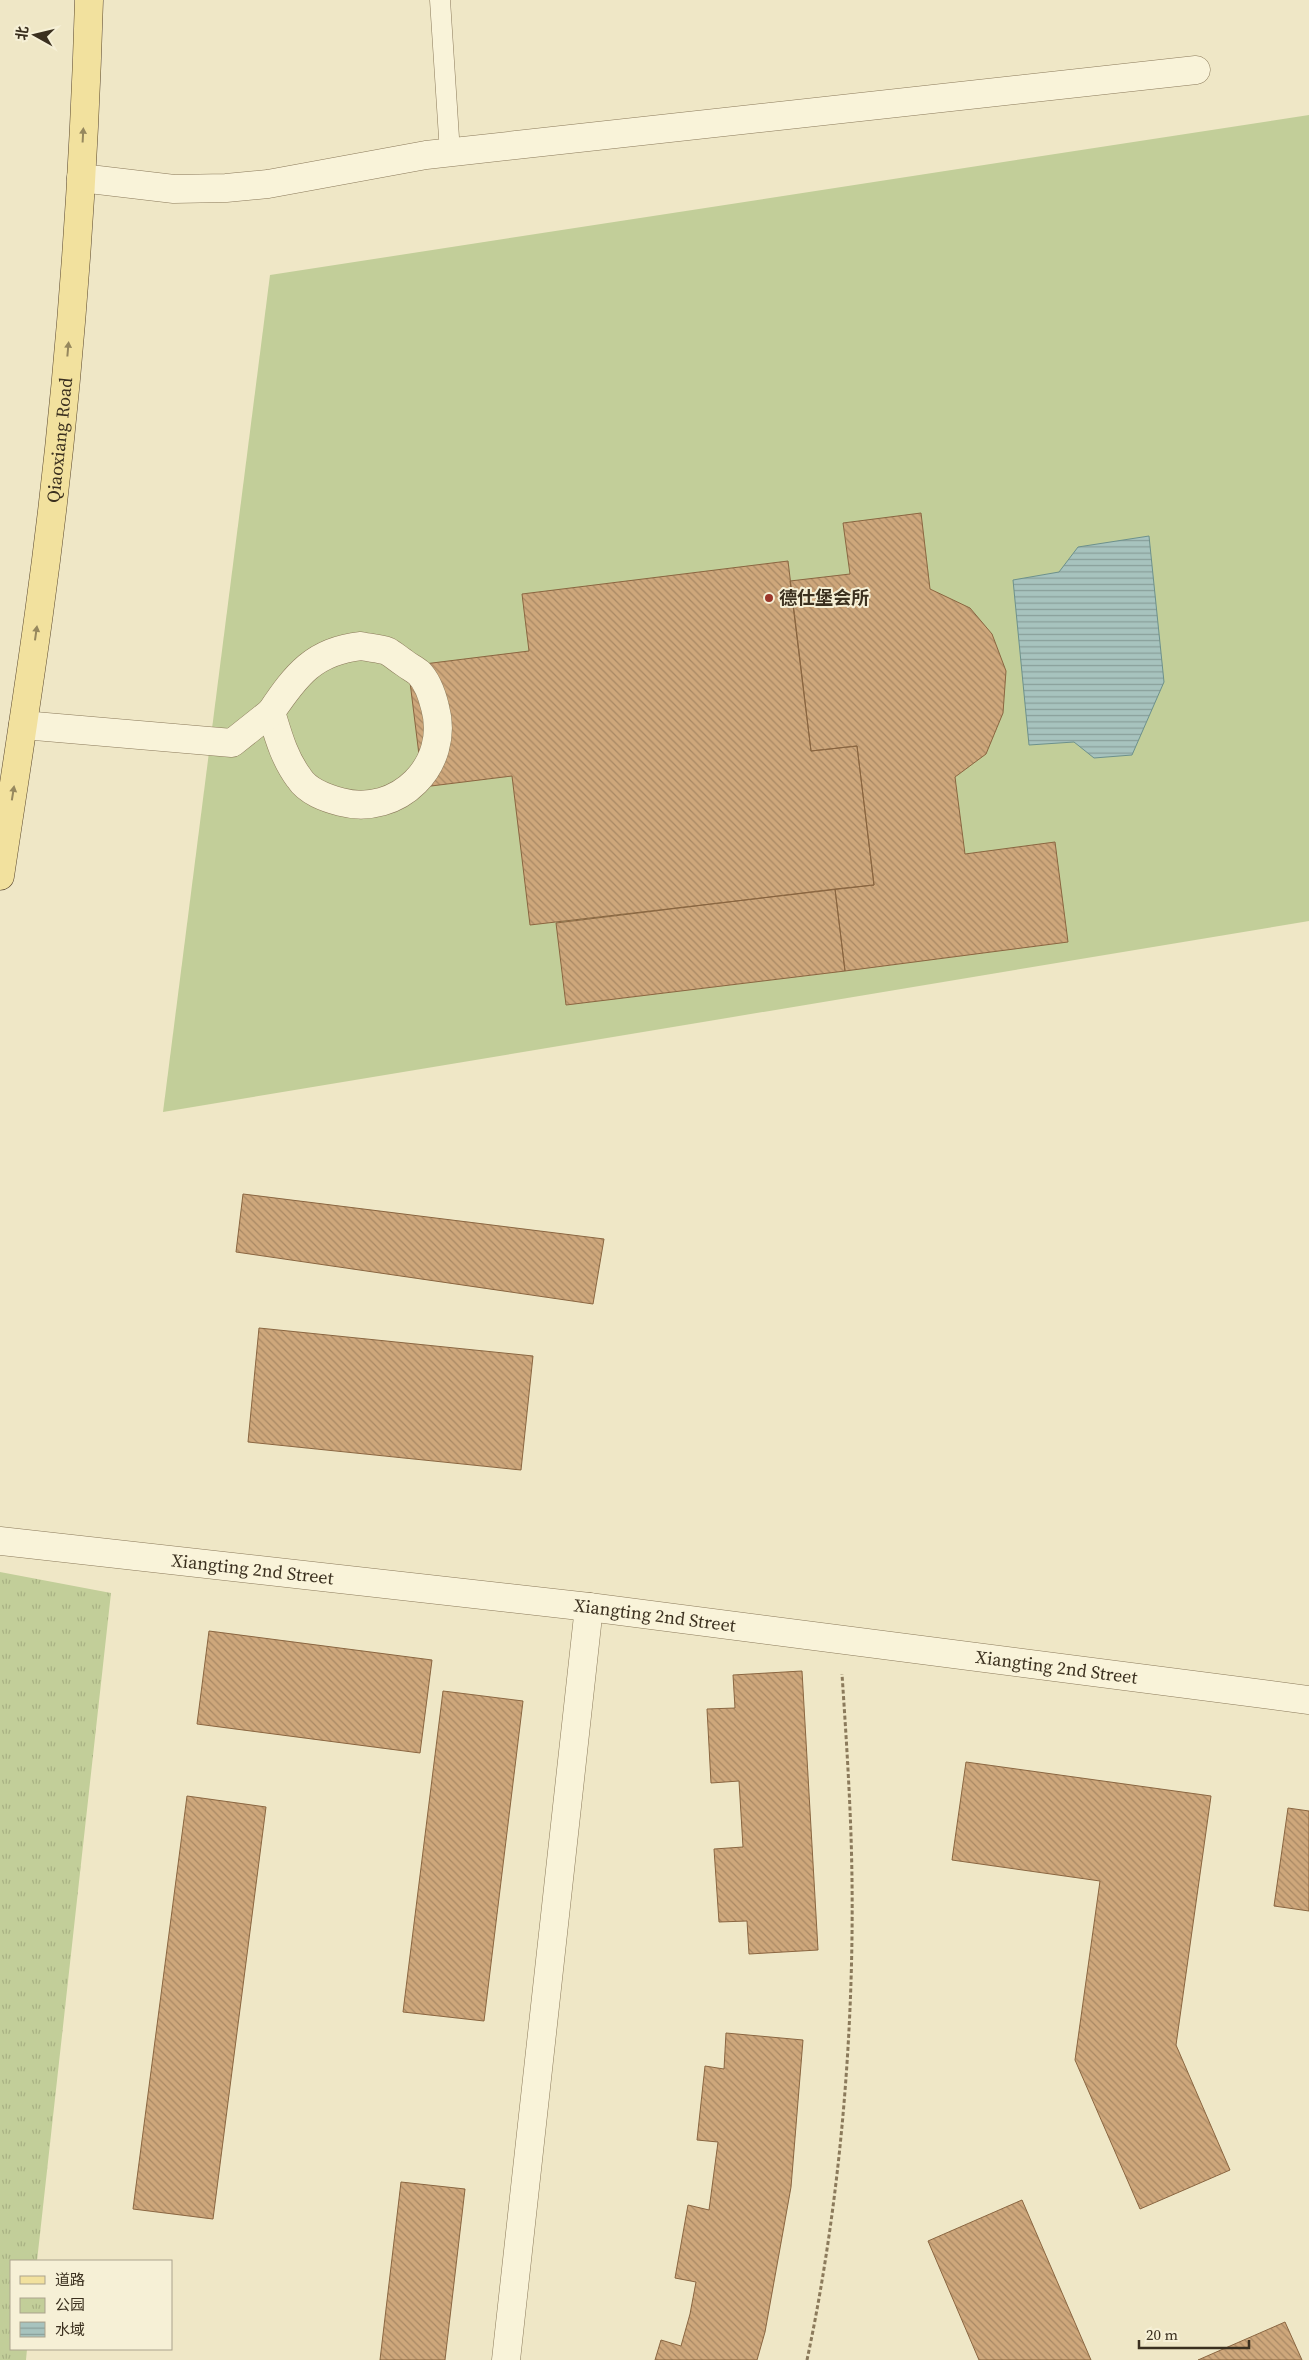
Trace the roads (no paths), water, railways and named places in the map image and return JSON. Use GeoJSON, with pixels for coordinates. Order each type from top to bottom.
{"type":"FeatureCollection","features":[{"type":"Feature","properties":{"kind":"main road","name":"Qiaoxiang Road"},"geometry":{"type":"LineString","coordinates":[[0,876],[40,612],[61,420],[81,178],[88,0]]}},
{"type":"Feature","properties":{"kind":"street"},"geometry":{"type":"LineString","coordinates":[[81,178],[174,189],[226,188],[268,184],[426,155],[1196,70]]}},
{"type":"Feature","properties":{"kind":"street"},"geometry":{"type":"LineString","coordinates":[[23,725],[232,743],[270,712],[293,679],[318,658],[344,648],[361,646],[387,651],[418,673],[431,692],[438,717],[438,738],[430,764],[422,775],[402,793],[385,802],[358,807],[323,798],[300,780],[283,752],[270,712]]}},
{"type":"Feature","properties":{"kind":"street","name":"Xiangting 2nd Street"},"geometry":{"type":"LineString","coordinates":[[0,1541],[590,1607],[1309,1700]]}},
{"type":"Feature","properties":{"kind":"street"},"geometry":{"type":"LineString","coordinates":[[506,2360],[590,1607]]}},
{"type":"Feature","properties":{"kind":"lane"},"geometry":{"type":"LineString","coordinates":[[440,0],[450,153]]}},
{"type":"Feature","properties":{"kind":"water"},"geometry":{"type":"Polygon","coordinates":[[[1149,536],[1164,682],[1132,755],[1094,758],[1074,742],[1029,745],[1013,580],[1059,572],[1078,547],[1149,536]]]}},
{"type":"Feature","properties":{"kind":"place","name":"德仕堡会所"},"geometry":{"type":"Point","coordinates":[769,598]}}]}
